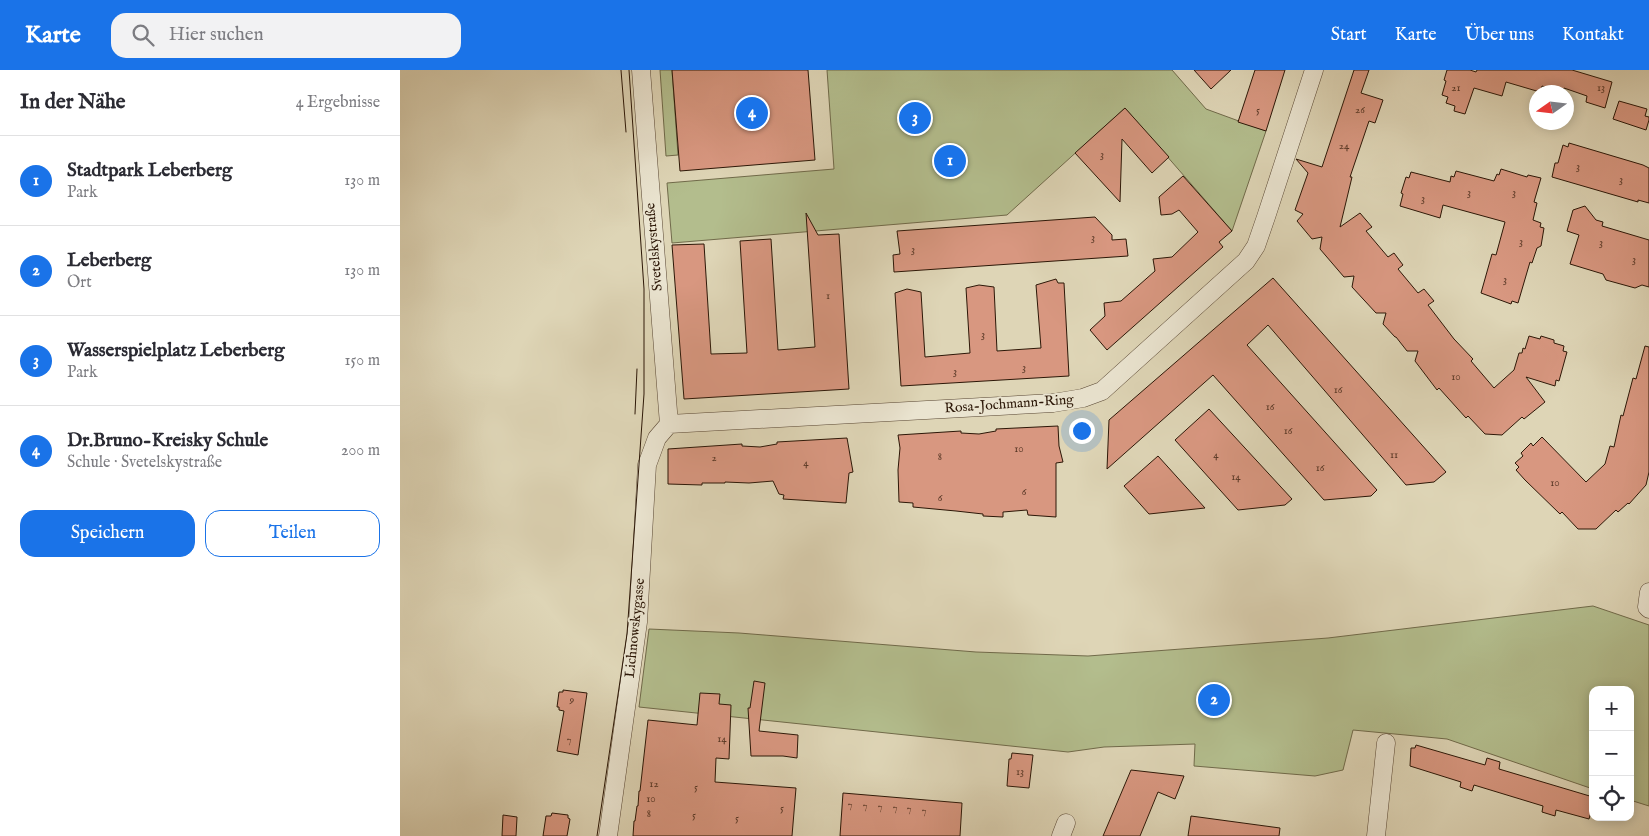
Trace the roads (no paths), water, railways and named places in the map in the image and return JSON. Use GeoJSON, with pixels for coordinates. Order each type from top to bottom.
{"type":"FeatureCollection","features":[{"type":"Feature","properties":{"kind":"street","name":"Svetelskystraße"},"geometry":{"type":"LineString","coordinates":[[641,70],[668,424]]}},
{"type":"Feature","properties":{"kind":"street","name":"Rosa-Jochmann-Ring"},"geometry":{"type":"LineString","coordinates":[[668,424],[1053,403],[1083,398],[1102,391],[1246,261],[1256,246],[1314,70]]}},
{"type":"Feature","properties":{"kind":"street","name":"Lichnowskygasse"},"geometry":{"type":"LineString","coordinates":[[608,836],[638,622],[647,465],[657,438],[668,424]]}},
{"type":"Feature","properties":{"kind":"street"},"geometry":{"type":"LineString","coordinates":[[1376,836],[1386,743]]}},
{"type":"Feature","properties":{"kind":"tram line"},"geometry":{"type":"LineString","coordinates":[[621,70],[626,132]]}},
{"type":"Feature","properties":{"kind":"tram line"},"geometry":{"type":"LineString","coordinates":[[597,836],[627,634],[644,394],[644,289],[629,70]]}},
{"type":"Feature","properties":{"kind":"tram line"},"geometry":{"type":"LineString","coordinates":[[635,414],[637,369]]}},
{"type":"Feature","properties":{"kind":"place","name":"Dr.Bruno-Kreisky Schule"},"geometry":{"type":"Point","coordinates":[752,113]}},
{"type":"Feature","properties":{"kind":"place","name":"Wasserspielplatz Leberberg"},"geometry":{"type":"Point","coordinates":[915,118]}},
{"type":"Feature","properties":{"kind":"place","name":"Stadtpark Leberberg"},"geometry":{"type":"Point","coordinates":[950,161]}},
{"type":"Feature","properties":{"kind":"place","name":"Leberberg"},"geometry":{"type":"Point","coordinates":[1214,700]}}]}
